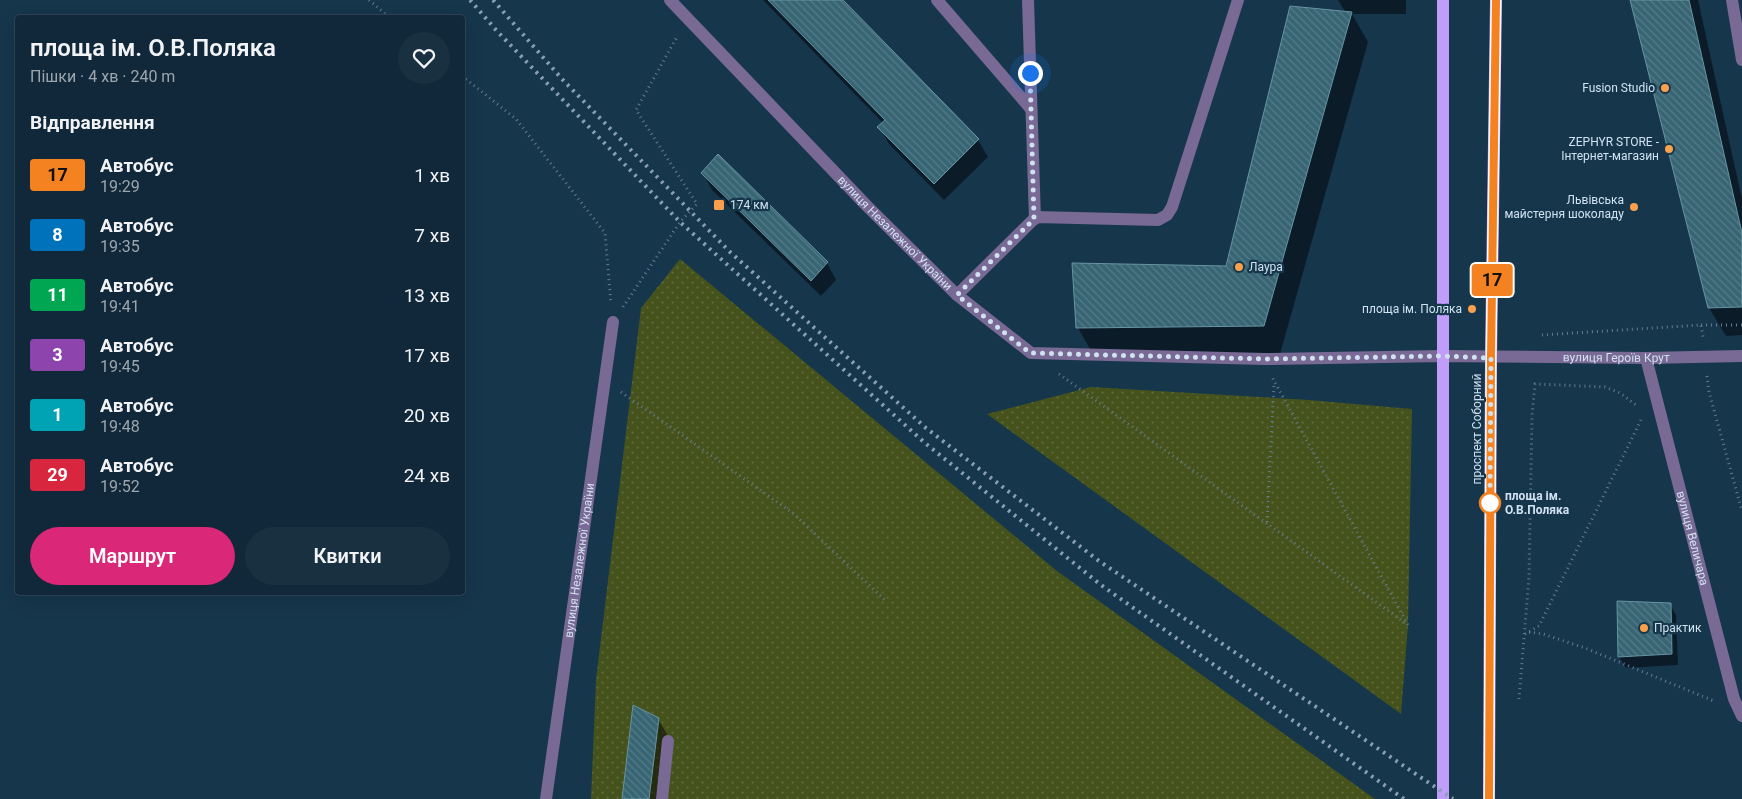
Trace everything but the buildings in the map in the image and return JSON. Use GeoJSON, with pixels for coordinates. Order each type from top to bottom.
{"type":"FeatureCollection","features":[{"type":"Feature","properties":{"kind":"main road"},"geometry":{"type":"LineString","coordinates":[[1443,0],[1443,799]]}},
{"type":"Feature","properties":{"kind":"main road","name":"проспект Соборний"},"geometry":{"type":"LineString","coordinates":[[1489,799],[1491,358],[1496,0]]}},
{"type":"Feature","properties":{"kind":"street","name":"вулиця Незалежної України"},"geometry":{"type":"LineString","coordinates":[[670,0],[687,20],[860,199],[957,295],[1030,353]]}},
{"type":"Feature","properties":{"kind":"street"},"geometry":{"type":"LineString","coordinates":[[937,0],[1031,109]]}},
{"type":"Feature","properties":{"kind":"street"},"geometry":{"type":"LineString","coordinates":[[1028,0],[1034,219]]}},
{"type":"Feature","properties":{"kind":"street"},"geometry":{"type":"LineString","coordinates":[[957,295],[1034,219],[1158,220],[1167,215],[1172,207],[1238,0]]}},
{"type":"Feature","properties":{"kind":"street"},"geometry":{"type":"LineString","coordinates":[[1732,0],[1742,60]]}},
{"type":"Feature","properties":{"kind":"street","name":"вулиця Незалежної України"},"geometry":{"type":"LineString","coordinates":[[546,799],[613,322]]}},
{"type":"Feature","properties":{"kind":"street"},"geometry":{"type":"LineString","coordinates":[[1030,353],[1265,359],[1442,356]]}},
{"type":"Feature","properties":{"kind":"street","name":"вулиця Героїв Крут"},"geometry":{"type":"LineString","coordinates":[[1442,356],[1491,358],[1742,356]]}},
{"type":"Feature","properties":{"kind":"street","name":"вулиця Величара"},"geometry":{"type":"LineString","coordinates":[[1646,358],[1734,699],[1742,716]]}},
{"type":"Feature","properties":{"kind":"street"},"geometry":{"type":"LineString","coordinates":[[662,799],[668,742]]}},
{"type":"Feature","properties":{"kind":"path"},"geometry":{"type":"LineString","coordinates":[[369,0],[386,15]]}},
{"type":"Feature","properties":{"kind":"path"},"geometry":{"type":"LineString","coordinates":[[613,322],[680,222],[697,204],[636,110],[687,20]]}},
{"type":"Feature","properties":{"kind":"path"},"geometry":{"type":"LineString","coordinates":[[465,78],[516,119],[605,233],[613,322]]}},
{"type":"Feature","properties":{"kind":"path"},"geometry":{"type":"LineString","coordinates":[[1701,325],[1742,326]]}},
{"type":"Feature","properties":{"kind":"path"},"geometry":{"type":"LineString","coordinates":[[1030,353],[1408,625],[1274,384],[1265,359]]}},
{"type":"Feature","properties":{"kind":"path"},"geometry":{"type":"LineString","coordinates":[[605,380],[794,514],[886,601]]}},
{"type":"Feature","properties":{"kind":"path"},"geometry":{"type":"LineString","coordinates":[[1266,523],[1274,384]]}},
{"type":"Feature","properties":{"kind":"path"},"geometry":{"type":"LineString","coordinates":[[1519,699],[1525,634],[1535,384],[1606,387],[1620,393],[1637,406],[1645,428]]}},
{"type":"Feature","properties":{"kind":"path"},"geometry":{"type":"LineString","coordinates":[[1709,392],[1742,511]]}},
{"type":"Feature","properties":{"kind":"path"},"geometry":{"type":"LineString","coordinates":[[1525,634],[1539,626],[1642,419]]}},
{"type":"Feature","properties":{"kind":"path"},"geometry":{"type":"LineString","coordinates":[[1529,632],[1543,634],[1585,648],[1722,704]]}},
{"type":"Feature","properties":{"kind":"green space"},"geometry":{"type":"Polygon","coordinates":[[[680,259],[1057,571],[1375,799],[591,799],[596,680],[641,308],[680,259]]]}},
{"type":"Feature","properties":{"kind":"green space"},"geometry":{"type":"Polygon","coordinates":[[[1091,387],[1309,400],[1412,409],[1408,625],[1401,714],[987,414],[1091,387]]]}},
{"type":"Feature","properties":{"kind":"railway"},"geometry":{"type":"LineString","coordinates":[[470,0],[496,30],[680,222],[925,443],[1101,585],[1404,799]]}},
{"type":"Feature","properties":{"kind":"railway"},"geometry":{"type":"LineString","coordinates":[[493,0],[562,79],[730,252],[926,428],[1099,561],[1453,799]]}},
{"type":"Feature","properties":{"kind":"bus line","name":"17"},"geometry":{"type":"LineString","coordinates":[[1489,799],[1491,358],[1496,0]]}},
{"type":"Feature","properties":{"kind":"place","name":"Fusion Studio"},"geometry":{"type":"Point","coordinates":[1665,88]}},
{"type":"Feature","properties":{"kind":"place","name":"ZEPHYR STORE - Інтернет-магазин"},"geometry":{"type":"Point","coordinates":[1669,149]}},
{"type":"Feature","properties":{"kind":"place","name":"174 км"},"geometry":{"type":"Point","coordinates":[719,205]}},
{"type":"Feature","properties":{"kind":"place","name":"Львівська майстерня шоколаду"},"geometry":{"type":"Point","coordinates":[1634,207]}},
{"type":"Feature","properties":{"kind":"place","name":"Лаура"},"geometry":{"type":"Point","coordinates":[1239,267]}},
{"type":"Feature","properties":{"kind":"place","name":"площа ім. Поляка"},"geometry":{"type":"Point","coordinates":[1472,309]}},
{"type":"Feature","properties":{"kind":"place","name":"площа ім. О.В.Поляка"},"geometry":{"type":"Point","coordinates":[1490,503]}},
{"type":"Feature","properties":{"kind":"place","name":"Практик"},"geometry":{"type":"Point","coordinates":[1644,628]}},
{"type":"Feature","properties":{"kind":"route"},"geometry":{"type":"LineString","coordinates":[[1030,73],[1034,219],[957,295],[1030,353],[1265,359],[1442,356],[1491,358],[1490,503]]}}]}
